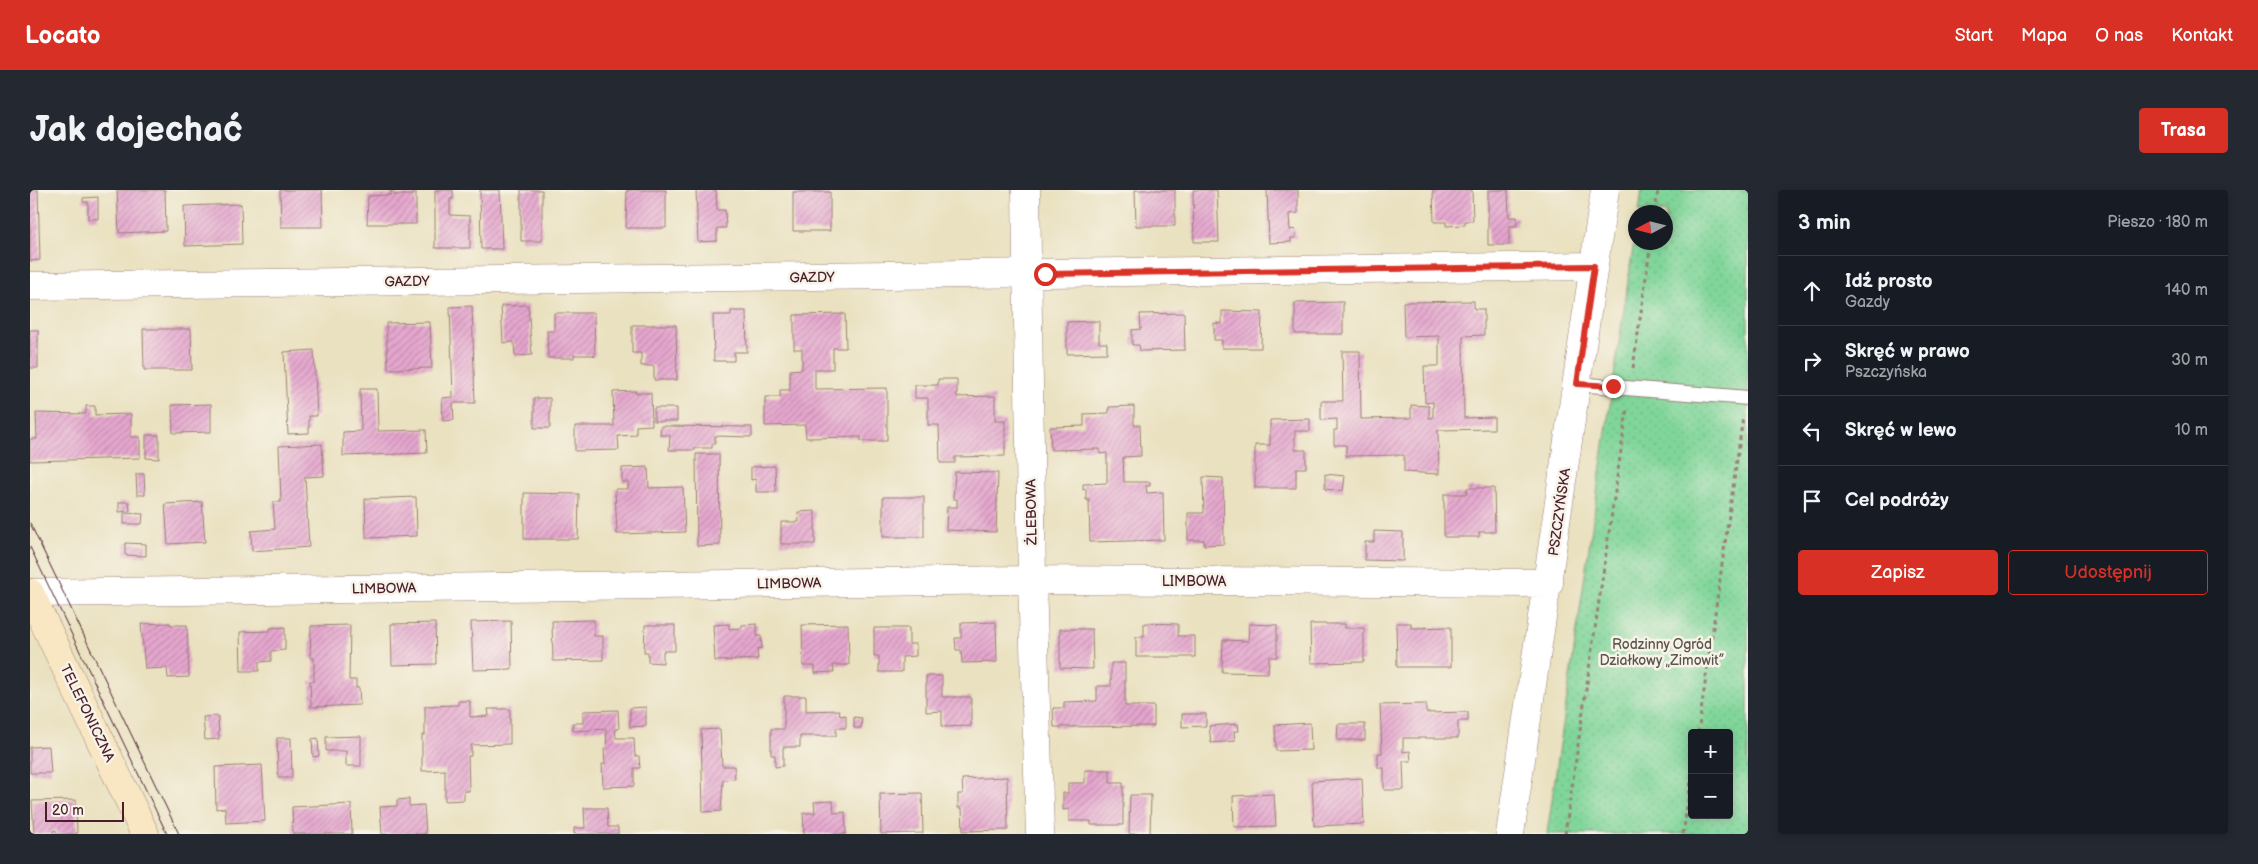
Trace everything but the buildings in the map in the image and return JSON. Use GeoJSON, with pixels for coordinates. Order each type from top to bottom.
{"type":"FeatureCollection","features":[{"type":"Feature","properties":{"kind":"street","name":"ŻLEBOWA"},"geometry":{"type":"LineString","coordinates":[[1026,190],[1032,580],[1040,834]]}},
{"type":"Feature","properties":{"kind":"street","name":"PSZCZYŃSKA"},"geometry":{"type":"LineString","coordinates":[[1510,834],[1549,583],[1606,190]]}},
{"type":"Feature","properties":{"kind":"street","name":"GAZDY"},"geometry":{"type":"LineString","coordinates":[[30,286],[1594,266]]}},
{"type":"Feature","properties":{"kind":"street","name":"LIMBOWA"},"geometry":{"type":"LineString","coordinates":[[30,593],[1032,580],[1549,583]]}},
{"type":"Feature","properties":{"kind":"street","name":"TELEFONICZNA"},"geometry":{"type":"LineString","coordinates":[[30,593],[145,834]]}},
{"type":"Feature","properties":{"kind":"lane"},"geometry":{"type":"LineString","coordinates":[[1577,384],[1747,398]]}},
{"type":"Feature","properties":{"kind":"path"},"geometry":{"type":"LineString","coordinates":[[1656,205],[1658,190]]}},
{"type":"Feature","properties":{"kind":"path"},"geometry":{"type":"LineString","coordinates":[[1565,834],[1650,250]]}},
{"type":"Feature","properties":{"kind":"path"},"geometry":{"type":"LineString","coordinates":[[1699,729],[1747,398]]}},
{"type":"Feature","properties":{"kind":"path"},"geometry":{"type":"LineString","coordinates":[[1683,834],[1688,801]]}},
{"type":"Feature","properties":{"kind":"green space","name":"Rodzinny Ogród Działkowy „Zimowit”"},"geometry":{"type":"Polygon","coordinates":[[[1642,190],[1748,190],[1748,834],[1547,834],[1633,250],[1673,250],[1673,205],[1640,205],[1642,190]]]}},
{"type":"Feature","properties":{"kind":"tram line"},"geometry":{"type":"LineString","coordinates":[[30,523],[179,834]]}},
{"type":"Feature","properties":{"kind":"tram line"},"geometry":{"type":"LineString","coordinates":[[30,547],[167,834]]}},
{"type":"Feature","properties":{"kind":"route"},"geometry":{"type":"LineString","coordinates":[[1045,274],[1594,266],[1577,384],[1613,386]]}}]}
